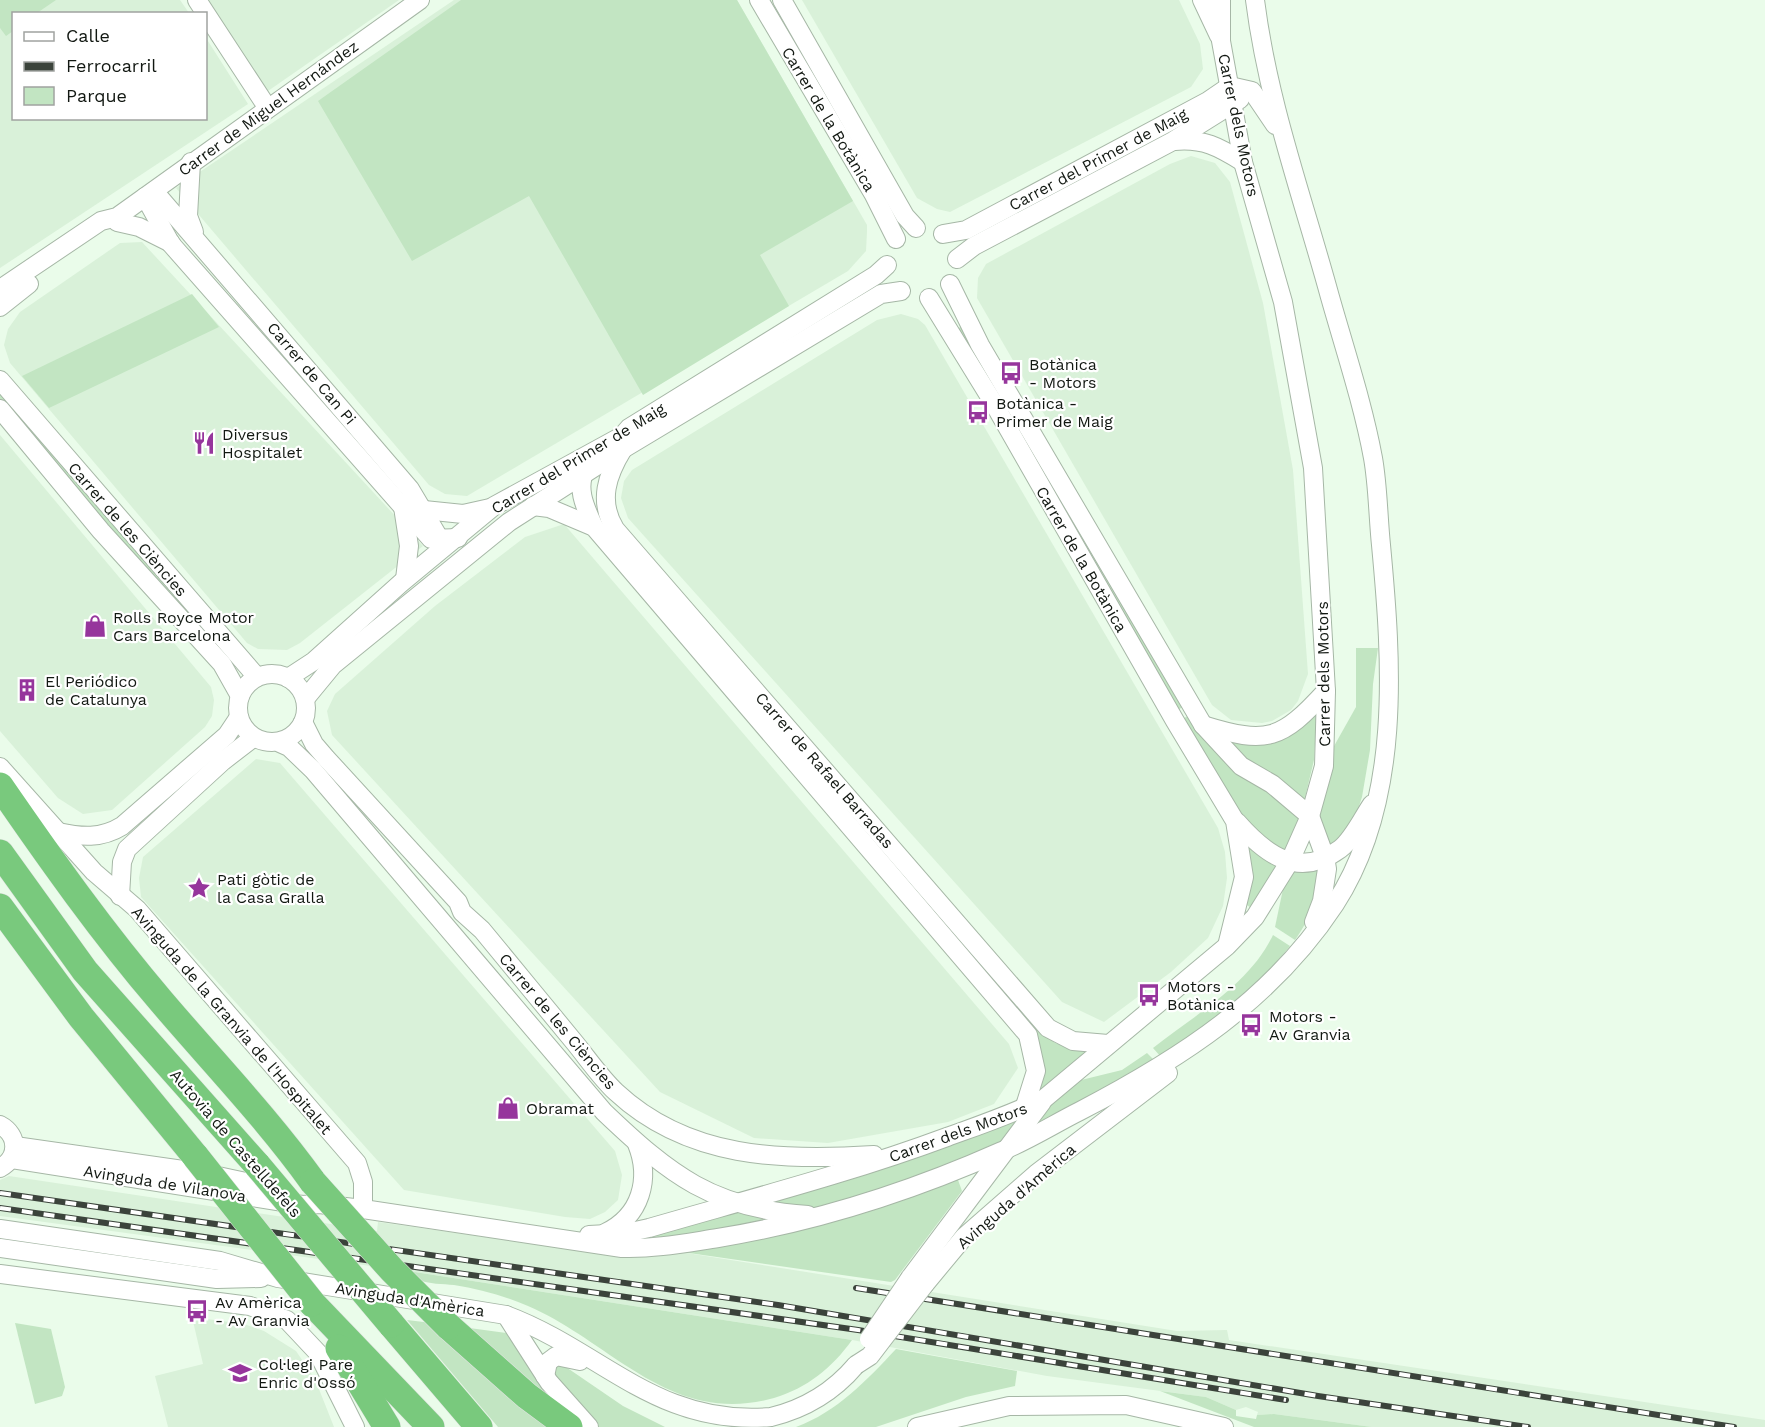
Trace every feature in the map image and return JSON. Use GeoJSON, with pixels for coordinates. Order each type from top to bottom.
{"type":"FeatureCollection","features":[{"type":"Feature","properties":{"kind":"highway"},"geometry":{"type":"LineString","coordinates":[[0,786],[71,890],[159,999],[285,1143],[316,1193]]}},
{"type":"Feature","properties":{"kind":"highway","name":"Autovia de Castelldefels"},"geometry":{"type":"LineString","coordinates":[[0,853],[85,971],[258,1166],[479,1427]]}},
{"type":"Feature","properties":{"kind":"highway"},"geometry":{"type":"LineString","coordinates":[[0,907],[81,1017],[312,1303],[431,1427]]}},
{"type":"Feature","properties":{"kind":"highway"},"geometry":{"type":"LineString","coordinates":[[148,1044],[187,1064],[232,1100],[316,1193],[448,1326],[527,1396],[568,1427]]}},
{"type":"Feature","properties":{"kind":"highway"},"geometry":{"type":"LineString","coordinates":[[312,1303],[387,1427]]}},
{"type":"Feature","properties":{"kind":"street","name":"Carrer de Miguel Hernández"},"geometry":{"type":"LineString","coordinates":[[0,308],[12,295],[267,107],[420,0]]}},
{"type":"Feature","properties":{"kind":"street","name":"Carrer de la Botànica"},"geometry":{"type":"LineString","coordinates":[[759,0],[874,195],[896,239]]}},
{"type":"Feature","properties":{"kind":"street","name":"Carrer de la Botànica"},"geometry":{"type":"LineString","coordinates":[[782,0],[905,216],[916,228]]}},
{"type":"Feature","properties":{"kind":"street"},"geometry":{"type":"LineString","coordinates":[[1202,0],[1221,41]]}},
{"type":"Feature","properties":{"kind":"street","name":"Carrer dels Motors"},"geometry":{"type":"LineString","coordinates":[[543,1235],[602,1234],[650,1228],[902,1154],[1024,1109],[1045,1098],[1227,946],[1255,917],[1290,861],[1310,816],[1324,766],[1326,691],[1313,468],[1283,302],[1243,162],[1221,41],[1221,0]]}},
{"type":"Feature","properties":{"kind":"street","name":"Carrer dels Motors"},"geometry":{"type":"LineString","coordinates":[[543,1235],[622,1248],[650,1248],[760,1231],[823,1215],[917,1185],[1002,1151],[1131,1084],[1195,1046],[1261,992],[1303,949],[1337,900],[1355,866],[1369,831],[1387,730],[1387,645],[1373,458],[1329,292],[1282,137],[1263,59],[1255,0]]}},
{"type":"Feature","properties":{"kind":"street"},"geometry":{"type":"LineString","coordinates":[[207,15],[267,107]]}},
{"type":"Feature","properties":{"kind":"street"},"geometry":{"type":"LineString","coordinates":[[1252,91],[1263,59]]}},
{"type":"Feature","properties":{"kind":"street"},"geometry":{"type":"LineString","coordinates":[[1230,86],[1252,91],[1282,137]]}},
{"type":"Feature","properties":{"kind":"street","name":"Carrer del Primer de Maig"},"geometry":{"type":"LineString","coordinates":[[943,234],[966,230],[1208,101],[1230,86]]}},
{"type":"Feature","properties":{"kind":"street","name":"Carrer del Primer de Maig"},"geometry":{"type":"LineString","coordinates":[[957,259],[974,246],[1173,141],[1252,91]]}},
{"type":"Feature","properties":{"kind":"street","name":"Carrer del Primer de Maig"},"geometry":{"type":"LineString","coordinates":[[1173,141],[1192,139],[1212,143],[1243,162]]}},
{"type":"Feature","properties":{"kind":"street","name":"Carrer de Can Pi"},"geometry":{"type":"LineString","coordinates":[[192,162],[188,216],[196,239]]}},
{"type":"Feature","properties":{"kind":"street","name":"Carrer de Can Pi"},"geometry":{"type":"LineString","coordinates":[[150,194],[196,239],[410,489],[443,544]]}},
{"type":"Feature","properties":{"kind":"street","name":"Carrer de Can Pi"},"geometry":{"type":"LineString","coordinates":[[150,194],[171,244]]}},
{"type":"Feature","properties":{"kind":"street","name":"Carrer de Miguel Hernández"},"geometry":{"type":"LineString","coordinates":[[0,289],[100,221],[117,219]]}},
{"type":"Feature","properties":{"kind":"street","name":"Carrer de Can Pi"},"geometry":{"type":"LineString","coordinates":[[117,219],[145,229],[171,244],[431,539],[443,544]]}},
{"type":"Feature","properties":{"kind":"street"},"geometry":{"type":"LineString","coordinates":[[916,228],[930,228],[943,234],[953,245],[957,259],[956,272],[950,284],[939,293],[929,297],[915,296],[901,291],[891,278],[887,265],[888,254],[896,239],[916,228]]}},
{"type":"Feature","properties":{"kind":"street","name":"Carrer del Primer de Maig"},"geometry":{"type":"LineString","coordinates":[[304,699],[333,665],[503,527],[583,475],[622,443],[629,429],[870,280],[887,265]]}},
{"type":"Feature","properties":{"kind":"street","name":"Carrer de la Botànica"},"geometry":{"type":"LineString","coordinates":[[950,284],[980,345],[1203,725],[1241,766],[1272,784],[1310,816],[1326,857],[1322,901],[1303,949]]}},
{"type":"Feature","properties":{"kind":"street","name":"Carrer del Primer de Maig"},"geometry":{"type":"LineString","coordinates":[[288,678],[314,661],[443,544],[494,506],[622,443],[881,294],[901,291]]}},
{"type":"Feature","properties":{"kind":"street","name":"Carrer de la Botànica"},"geometry":{"type":"LineString","coordinates":[[929,297],[993,402],[1174,721],[1235,821],[1258,846],[1275,858],[1304,862],[1326,857]]}},
{"type":"Feature","properties":{"kind":"street","name":"Carrer de les Ciències"},"geometry":{"type":"LineString","coordinates":[[0,380],[257,676]]}},
{"type":"Feature","properties":{"kind":"street","name":"Carrer de les Ciències"},"geometry":{"type":"LineString","coordinates":[[0,409],[101,531],[222,664],[240,696]]}},
{"type":"Feature","properties":{"kind":"street","name":"Carrer de Rafael Barradas"},"geometry":{"type":"LineString","coordinates":[[622,443],[608,477],[606,492],[609,516],[615,529],[1048,1028],[1073,1041],[1108,1044]]}},
{"type":"Feature","properties":{"kind":"street","name":"Carrer de Rafael Barradas"},"geometry":{"type":"LineString","coordinates":[[583,475],[580,482],[584,503],[594,527],[1028,1035],[1036,1071],[1024,1109]]}},
{"type":"Feature","properties":{"kind":"street"},"geometry":{"type":"LineString","coordinates":[[424,510],[463,514],[494,506]]}},
{"type":"Feature","properties":{"kind":"street","name":"Carrer de Rafael Barradas"},"geometry":{"type":"LineString","coordinates":[[533,506],[549,508],[594,527]]}},
{"type":"Feature","properties":{"kind":"street"},"geometry":{"type":"LineString","coordinates":[[403,507],[409,546],[405,579]]}},
{"type":"Feature","properties":{"kind":"street"},"geometry":{"type":"LineString","coordinates":[[415,600],[418,581],[431,569],[443,544],[486,524],[503,527]]}},
{"type":"Feature","properties":{"kind":"street"},"geometry":{"type":"LineString","coordinates":[[275,673],[288,678],[300,688],[304,699],[303,722],[298,731],[280,743],[268,744],[253,738],[242,726],[239,717],[240,696],[247,684],[257,676],[275,673]]}},
{"type":"Feature","properties":{"kind":"street"},"geometry":{"type":"LineString","coordinates":[[1203,725],[1246,737],[1275,734],[1297,722],[1326,691]]}},
{"type":"Feature","properties":{"kind":"street"},"geometry":{"type":"LineString","coordinates":[[58,832],[91,836],[108,834],[122,826],[227,735],[239,717]]}},
{"type":"Feature","properties":{"kind":"street","name":"Carrer de les Ciències"},"geometry":{"type":"LineString","coordinates":[[303,722],[326,758],[458,902],[467,917],[482,930],[616,1093],[664,1126],[702,1143],[744,1154],[787,1158],[902,1154]]}},
{"type":"Feature","properties":{"kind":"street"},"geometry":{"type":"LineString","coordinates":[[120,896],[122,862],[126,849],[223,761],[253,738]]}},
{"type":"Feature","properties":{"kind":"street","name":"Carrer de les Ciències"},"geometry":{"type":"LineString","coordinates":[[280,743],[313,770],[604,1112],[637,1144],[689,1183],[734,1203]]}},
{"type":"Feature","properties":{"kind":"street","name":"Avinguda de la Granvia de l'Hospitalet"},"geometry":{"type":"LineString","coordinates":[[0,767],[58,832],[120,896],[137,909],[357,1163],[362,1172],[363,1209]]}},
{"type":"Feature","properties":{"kind":"street"},"geometry":{"type":"LineString","coordinates":[[1326,857],[1342,848],[1377,796]]}},
{"type":"Feature","properties":{"kind":"street","name":"Carrer de la Botànica"},"geometry":{"type":"LineString","coordinates":[[1227,946],[1244,878],[1235,821]]}},
{"type":"Feature","properties":{"kind":"street","name":"Avinguda d'Amèrica"},"geometry":{"type":"LineString","coordinates":[[917,1281],[1036,1173],[1168,1073],[1195,1046]]}},
{"type":"Feature","properties":{"kind":"street","name":"Avinguda d'Amèrica"},"geometry":{"type":"LineString","coordinates":[[0,1229],[217,1280],[278,1278],[506,1315],[538,1330],[630,1390],[673,1413],[701,1420],[735,1422],[763,1419],[795,1410],[835,1387],[856,1365],[870,1356],[975,1188],[1045,1098]]}},
{"type":"Feature","properties":{"kind":"street"},"geometry":{"type":"LineString","coordinates":[[0,1125],[12,1135],[9,1157]]}},
{"type":"Feature","properties":{"kind":"street"},"geometry":{"type":"LineString","coordinates":[[602,1234],[627,1218],[639,1198],[644,1182],[644,1165],[637,1144]]}},
{"type":"Feature","properties":{"kind":"street","name":"Avinguda de Vilanova"},"geometry":{"type":"LineString","coordinates":[[9,1157],[302,1205],[316,1193],[363,1209],[543,1235]]}},
{"type":"Feature","properties":{"kind":"street","name":"Carrer dels Motors"},"geometry":{"type":"LineString","coordinates":[[961,1167],[975,1188]]}},
{"type":"Feature","properties":{"kind":"street","name":"Carrer dels Motors"},"geometry":{"type":"LineString","coordinates":[[734,1203],[794,1214],[823,1215]]}},
{"type":"Feature","properties":{"kind":"street","name":"Avinguda d'Amèrica"},"geometry":{"type":"LineString","coordinates":[[0,1248],[112,1255]]}},
{"type":"Feature","properties":{"kind":"street"},"geometry":{"type":"LineString","coordinates":[[112,1255],[117,1289]]}},
{"type":"Feature","properties":{"kind":"street"},"geometry":{"type":"LineString","coordinates":[[0,1274],[249,1306],[287,1320],[318,1353],[355,1427]]}},
{"type":"Feature","properties":{"kind":"street","name":"Avinguda d'Amèrica"},"geometry":{"type":"LineString","coordinates":[[506,1315],[545,1376],[589,1427]]}},
{"type":"Feature","properties":{"kind":"street","name":"Avinguda d'Amèrica"},"geometry":{"type":"LineString","coordinates":[[545,1376],[548,1362],[556,1356],[564,1356],[596,1367]]}},
{"type":"Feature","properties":{"kind":"street"},"geometry":{"type":"LineString","coordinates":[[917,1427],[1009,1406],[1126,1405],[1224,1427]]}},
{"type":"Feature","properties":{"kind":"shaded area"},"geometry":{"type":"Polygon","coordinates":[[[0,0],[180,0],[188,12],[12,12],[12,120],[207,120],[207,40],[248,104],[0,268],[0,0]]]}},
{"type":"Feature","properties":{"kind":"shaded area"},"geometry":{"type":"Polygon","coordinates":[[[207,0],[399,0],[268,91],[207,0]]]}},
{"type":"Feature","properties":{"kind":"shaded area"},"geometry":{"type":"Polygon","coordinates":[[[454,0],[737,0],[867,225],[866,251],[848,271],[467,496],[445,494],[429,485],[176,188],[454,0]]]}},
{"type":"Feature","properties":{"kind":"shaded area"},"geometry":{"type":"Polygon","coordinates":[[[802,0],[1179,0],[1200,44],[1203,69],[1191,87],[950,212],[937,209],[917,198],[802,0]]]}},
{"type":"Feature","properties":{"kind":"shaded area"},"geometry":{"type":"Polygon","coordinates":[[[1191,156],[1215,163],[1230,182],[1263,303],[1293,470],[1308,674],[1298,701],[1291,710],[1272,721],[1262,723],[1231,720],[1212,705],[977,298],[978,278],[986,264],[1170,164],[1191,156]]]}},
{"type":"Feature","properties":{"kind":"shaded area"},"geometry":{"type":"Polygon","coordinates":[[[142,242],[423,546],[300,643],[287,650],[258,649],[247,643],[10,363],[4,345],[8,329],[20,312],[120,243],[142,242]]]}},
{"type":"Feature","properties":{"kind":"shaded area"},"geometry":{"type":"Polygon","coordinates":[[[901,314],[918,319],[925,325],[1218,828],[1225,852],[1227,878],[1223,906],[1208,938],[1171,972],[1104,1022],[1062,1002],[628,518],[621,498],[624,481],[632,470],[877,320],[901,314]]]}},
{"type":"Feature","properties":{"kind":"shaded area"},"geometry":{"type":"Polygon","coordinates":[[[0,435],[211,687],[214,700],[212,716],[205,727],[112,810],[83,814],[58,798],[0,731],[0,435]]]}},
{"type":"Feature","properties":{"kind":"shaded area"},"geometry":{"type":"Polygon","coordinates":[[[564,524],[1009,1044],[1018,1068],[994,1104],[948,1122],[828,1143],[754,1138],[660,1092],[332,735],[327,711],[335,694],[435,606],[525,537],[564,524]]]}},
{"type":"Feature","properties":{"kind":"shaded area"},"geometry":{"type":"Polygon","coordinates":[[[256,759],[280,763],[615,1151],[622,1175],[618,1200],[605,1212],[590,1219],[565,1217],[404,1190],[141,897],[139,878],[143,857],[256,759]]]}},
{"type":"Feature","properties":{"kind":"shaded area"},"geometry":{"type":"Polygon","coordinates":[[[9,1176],[377,1231],[378,1222],[627,1257],[668,1250],[1177,1331],[1227,1330],[1229,1340],[1765,1420],[1765,1427],[1372,1427],[1274,1414],[1257,1415],[1258,1412],[1246,1407],[1236,1410],[1206,1397],[1047,1376],[852,1340],[408,1271],[0,1216],[0,1180],[9,1176]]]}},
{"type":"Feature","properties":{"kind":"shaded area","name":"Col·legi Pare Enric d'Ossó"},"geometry":{"type":"Polygon","coordinates":[[[192,1317],[244,1324],[264,1331],[296,1351],[315,1379],[334,1427],[168,1427],[155,1376],[203,1364],[192,1317]]]}},
{"type":"Feature","properties":{"kind":"green space"},"geometry":{"type":"Polygon","coordinates":[[[0,0],[56,0],[38,12],[12,12],[12,32],[6,36],[0,28],[0,0]]]}},
{"type":"Feature","properties":{"kind":"green space"},"geometry":{"type":"Polygon","coordinates":[[[461,0],[737,0],[853,201],[760,255],[789,306],[643,395],[529,196],[412,261],[318,101],[461,0]]]}},
{"type":"Feature","properties":{"kind":"green space"},"geometry":{"type":"Polygon","coordinates":[[[192,294],[219,327],[49,408],[22,376],[192,294]]]}},
{"type":"Feature","properties":{"kind":"green space"},"geometry":{"type":"Polygon","coordinates":[[[962,326],[1184,706],[1178,710],[957,329],[962,326]]]}},
{"type":"Feature","properties":{"kind":"green space"},"geometry":{"type":"Polygon","coordinates":[[[0,392],[228,653],[223,658],[0,399],[0,392]]]}},
{"type":"Feature","properties":{"kind":"green space"},"geometry":{"type":"Polygon","coordinates":[[[1356,648],[1378,648],[1373,684],[1370,750],[1362,797],[1353,824],[1331,849],[1314,819],[1329,755],[1356,707],[1356,648]]]}},
{"type":"Feature","properties":{"kind":"green space"},"geometry":{"type":"Polygon","coordinates":[[[1317,710],[1314,760],[1304,802],[1271,779],[1217,735],[1233,741],[1317,710]]]}},
{"type":"Feature","properties":{"kind":"green space"},"geometry":{"type":"Polygon","coordinates":[[[1189,715],[1253,781],[1300,816],[1284,854],[1256,840],[1183,719],[1189,715]]]}},
{"type":"Feature","properties":{"kind":"green space"},"geometry":{"type":"Polygon","coordinates":[[[1244,842],[1279,864],[1251,908],[1243,902],[1244,842]]]}},
{"type":"Feature","properties":{"kind":"green space"},"geometry":{"type":"Polygon","coordinates":[[[1319,864],[1313,904],[1295,940],[1275,927],[1283,889],[1292,870],[1319,864]]]}},
{"type":"Feature","properties":{"kind":"green space"},"geometry":{"type":"Polygon","coordinates":[[[1273,935],[1290,946],[1276,963],[1230,1006],[1161,1057],[1153,1048],[1236,984],[1263,953],[1273,935]]]}},
{"type":"Feature","properties":{"kind":"green space"},"geometry":{"type":"Polygon","coordinates":[[[1032,1021],[1055,1043],[1086,1052],[1036,1097],[1027,1025],[1032,1021]]]}},
{"type":"Feature","properties":{"kind":"green space"},"geometry":{"type":"Polygon","coordinates":[[[1147,1053],[1155,1061],[1025,1135],[1046,1109],[1077,1081],[1122,1070],[1147,1053]]]}},
{"type":"Feature","properties":{"kind":"green space"},"geometry":{"type":"Polygon","coordinates":[[[1022,1115],[993,1150],[818,1211],[753,1203],[1022,1115]]]}},
{"type":"Feature","properties":{"kind":"green space"},"geometry":{"type":"Polygon","coordinates":[[[952,1177],[958,1180],[962,1191],[895,1280],[891,1282],[668,1250],[952,1177]]]}},
{"type":"Feature","properties":{"kind":"green space"},"geometry":{"type":"Polygon","coordinates":[[[733,1208],[790,1217],[661,1244],[602,1238],[733,1208]]]}},
{"type":"Feature","properties":{"kind":"green space"},"geometry":{"type":"Polygon","coordinates":[[[408,1271],[852,1340],[818,1376],[786,1394],[737,1404],[704,1401],[673,1391],[644,1376],[558,1321],[528,1306],[482,1291],[415,1279],[408,1271]]]}},
{"type":"Feature","properties":{"kind":"green space"},"geometry":{"type":"Polygon","coordinates":[[[407,1320],[432,1323],[553,1427],[498,1427],[407,1320]]]}},
{"type":"Feature","properties":{"kind":"green space"},"geometry":{"type":"Polygon","coordinates":[[[15,1323],[51,1329],[65,1387],[62,1396],[35,1404],[15,1323]]]}},
{"type":"Feature","properties":{"kind":"green space"},"geometry":{"type":"Polygon","coordinates":[[[462,1327],[513,1334],[585,1427],[462,1327]]]}},
{"type":"Feature","properties":{"kind":"green space"},"geometry":{"type":"Polygon","coordinates":[[[896,1349],[1017,1371],[1015,1386],[966,1397],[876,1427],[796,1427],[811,1421],[838,1404],[896,1349]]]}},
{"type":"Feature","properties":{"kind":"green space"},"geometry":{"type":"Polygon","coordinates":[[[563,1365],[623,1406],[665,1427],[596,1427],[551,1373],[557,1366],[563,1365]]]}},
{"type":"Feature","properties":{"kind":"green space"},"geometry":{"type":"Polygon","coordinates":[[[1160,1391],[1206,1397],[1236,1410],[1236,1416],[1256,1419],[1257,1415],[1274,1414],[1372,1427],[1254,1427],[1160,1391]]]}},
{"type":"Feature","properties":{"kind":"railway"},"geometry":{"type":"LineString","coordinates":[[0,1193],[778,1305],[1318,1396],[1528,1427]]}},
{"type":"Feature","properties":{"kind":"railway"},"geometry":{"type":"LineString","coordinates":[[0,1208],[858,1330],[1286,1400]]}},
{"type":"Feature","properties":{"kind":"railway"},"geometry":{"type":"LineString","coordinates":[[856,1288],[1734,1427]]}},
{"type":"Feature","properties":{"kind":"place","name":"Botànica - Motors"},"geometry":{"type":"Point","coordinates":[1011,373]}},
{"type":"Feature","properties":{"kind":"place","name":"Botànica - Primer de Maig"},"geometry":{"type":"Point","coordinates":[978,412]}},
{"type":"Feature","properties":{"kind":"place","name":"Diversus Hospitalet"},"geometry":{"type":"Point","coordinates":[204,443]}},
{"type":"Feature","properties":{"kind":"place","name":"Rolls Royce Motor Cars Barcelona"},"geometry":{"type":"Point","coordinates":[95,626]}},
{"type":"Feature","properties":{"kind":"place","name":"El Periódico de Catalunya"},"geometry":{"type":"Point","coordinates":[27,690]}},
{"type":"Feature","properties":{"kind":"place","name":"Pati gòtic de la Casa Gralla"},"geometry":{"type":"Point","coordinates":[199,888]}},
{"type":"Feature","properties":{"kind":"place","name":"Motors - Botànica"},"geometry":{"type":"Point","coordinates":[1149,995]}},
{"type":"Feature","properties":{"kind":"place","name":"Motors - Av Granvia"},"geometry":{"type":"Point","coordinates":[1251,1025]}},
{"type":"Feature","properties":{"kind":"place","name":"Obramat"},"geometry":{"type":"Point","coordinates":[508,1108]}},
{"type":"Feature","properties":{"kind":"place","name":"Av Amèrica - Av Granvia"},"geometry":{"type":"Point","coordinates":[197,1311]}},
{"type":"Feature","properties":{"kind":"place","name":"Col·legi Pare Enric d'Ossó"},"geometry":{"type":"Point","coordinates":[240,1373]}}]}
